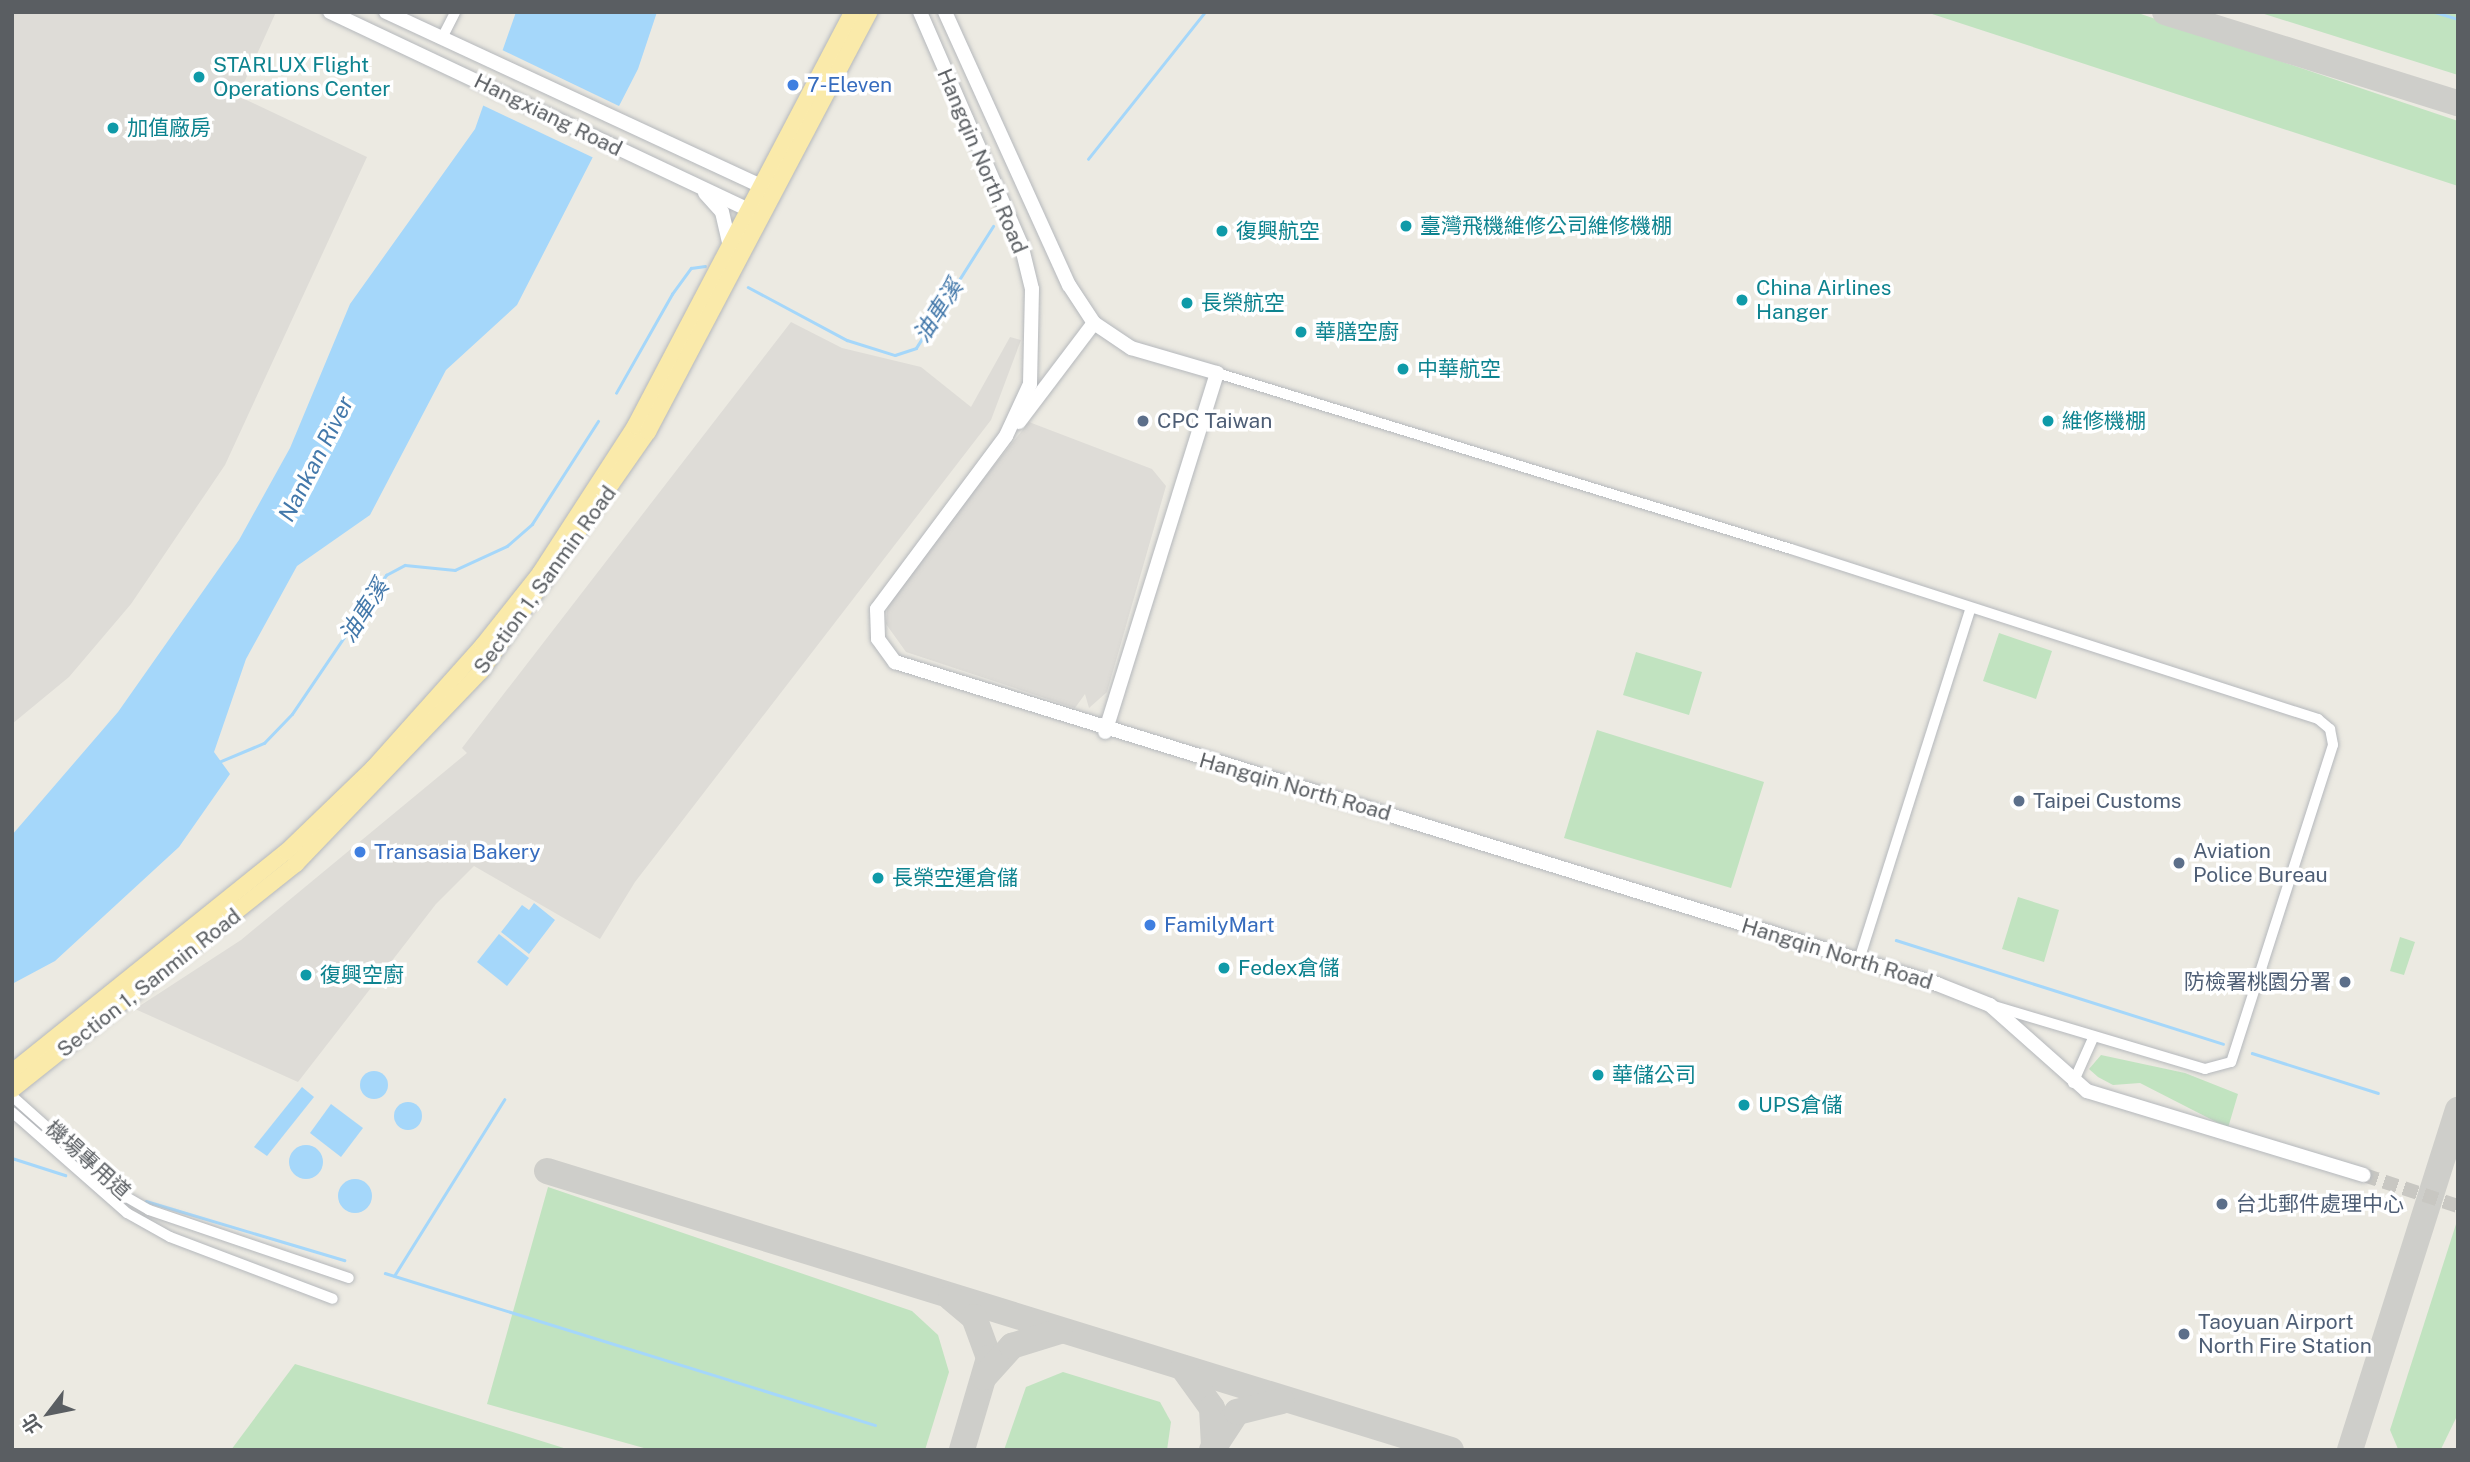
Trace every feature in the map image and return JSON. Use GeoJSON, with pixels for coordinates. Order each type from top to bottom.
{"type":"FeatureCollection","features":[{"type":"Feature","properties":{"kind":"main road","name":"Section 1, Sanmin Road"},"geometry":{"type":"LineString","coordinates":[[12,1072],[286,852],[421,718],[540,573],[590,500],[730,249],[852,12]]}},
{"type":"Feature","properties":{"kind":"main road","name":"Section 1, Sanmin Road"},"geometry":{"type":"LineString","coordinates":[[13,1093],[296,864],[481,671],[648,432],[766,219],[869,12]]}},
{"type":"Feature","properties":{"kind":"street","name":"Hangxiang Road"},"geometry":{"type":"LineString","coordinates":[[330,12],[766,219]]}},
{"type":"Feature","properties":{"kind":"street","name":"Hangxiang Road"},"geometry":{"type":"LineString","coordinates":[[386,12],[778,194]]}},
{"type":"Feature","properties":{"kind":"street"},"geometry":{"type":"LineString","coordinates":[[447,41],[455,12]]}},
{"type":"Feature","properties":{"kind":"street","name":"Hangqin North Road"},"geometry":{"type":"LineString","coordinates":[[920,12],[1021,244],[1032,289],[1030,384],[1006,436],[886,594],[873,624],[878,639],[908,671],[1860,960],[1990,1005],[2073,1083],[2364,1175]]}},
{"type":"Feature","properties":{"kind":"street"},"geometry":{"type":"LineString","coordinates":[[945,12],[1069,285],[1094,323],[1131,348],[2318,719],[2330,729],[2333,744],[2231,1062],[2205,1069],[2093,1038],[1990,1005]]}},
{"type":"Feature","properties":{"kind":"street"},"geometry":{"type":"LineString","coordinates":[[693,184],[722,212],[730,249]]}},
{"type":"Feature","properties":{"kind":"street"},"geometry":{"type":"LineString","coordinates":[[1006,436],[1094,323]]}},
{"type":"Feature","properties":{"kind":"street"},"geometry":{"type":"LineString","coordinates":[[1105,732],[1217,373]]}},
{"type":"Feature","properties":{"kind":"street"},"geometry":{"type":"LineString","coordinates":[[1860,960],[1970,610]]}},
{"type":"Feature","properties":{"kind":"street"},"geometry":{"type":"LineString","coordinates":[[2073,1083],[2093,1038]]}},
{"type":"Feature","properties":{"kind":"street","name":"機場專用道"},"geometry":{"type":"LineString","coordinates":[[13,1093],[124,1195],[206,1234],[349,1278]]}},
{"type":"Feature","properties":{"kind":"street","name":"機場專用道"},"geometry":{"type":"LineString","coordinates":[[12,1112],[127,1213],[200,1247],[333,1298]]}},
{"type":"Feature","properties":{"kind":"shaded area"},"geometry":{"type":"Polygon","coordinates":[[[12,12],[276,12],[238,96],[367,157],[225,465],[131,604],[69,677],[12,724],[12,12]]]}},
{"type":"Feature","properties":{"kind":"shaded area"},"geometry":{"type":"Polygon","coordinates":[[[791,322],[842,348],[921,367],[971,407],[1010,337],[1021,340],[991,420],[635,882],[600,939],[474,866],[436,904],[298,1082],[135,1009],[241,940],[467,753],[462,748],[791,322]]]}},
{"type":"Feature","properties":{"kind":"shaded area"},"geometry":{"type":"Polygon","coordinates":[[[1029,422],[1152,469],[1166,486],[1107,692],[1089,708],[1085,694],[1075,708],[906,652],[886,624],[888,598],[1029,422]]]}},
{"type":"Feature","properties":{"kind":"green space"},"geometry":{"type":"Polygon","coordinates":[[[1926,12],[2135,12],[2458,121],[2458,186],[1926,12]]]}},
{"type":"Feature","properties":{"kind":"green space"},"geometry":{"type":"Polygon","coordinates":[[[2258,12],[2458,12],[2458,75],[2258,12]]]}},
{"type":"Feature","properties":{"kind":"green space"},"geometry":{"type":"Polygon","coordinates":[[[1999,633],[2052,651],[2036,699],[1983,681],[1999,633]]]}},
{"type":"Feature","properties":{"kind":"green space"},"geometry":{"type":"Polygon","coordinates":[[[1636,652],[1702,672],[1689,715],[1623,695],[1636,652]]]}},
{"type":"Feature","properties":{"kind":"green space"},"geometry":{"type":"Polygon","coordinates":[[[1597,730],[1764,782],[1731,888],[1564,838],[1597,730]]]}},
{"type":"Feature","properties":{"kind":"green space"},"geometry":{"type":"Polygon","coordinates":[[[2018,897],[2059,910],[2044,962],[2002,949],[2018,897]]]}},
{"type":"Feature","properties":{"kind":"green space"},"geometry":{"type":"Polygon","coordinates":[[[2400,937],[2415,942],[2404,975],[2390,971],[2400,937]]]}},
{"type":"Feature","properties":{"kind":"green space"},"geometry":{"type":"Polygon","coordinates":[[[2101,1055],[2185,1073],[2238,1094],[2228,1128],[2140,1083],[2113,1085],[2098,1077],[2089,1069],[2101,1055]]]}},
{"type":"Feature","properties":{"kind":"green space"},"geometry":{"type":"Polygon","coordinates":[[[548,1187],[912,1311],[938,1335],[949,1372],[925,1450],[651,1450],[487,1404],[548,1187]]]}},
{"type":"Feature","properties":{"kind":"green space"},"geometry":{"type":"Polygon","coordinates":[[[2458,1218],[2458,1414],[2441,1449],[2398,1449],[2390,1430],[2458,1218]]]}},
{"type":"Feature","properties":{"kind":"green space"},"geometry":{"type":"Polygon","coordinates":[[[295,1364],[570,1450],[231,1450],[295,1364]]]}},
{"type":"Feature","properties":{"kind":"green space"},"geometry":{"type":"Polygon","coordinates":[[[1063,1372],[1160,1402],[1171,1422],[1167,1450],[1004,1450],[1026,1387],[1063,1372]]]}},
{"type":"Feature","properties":{"kind":"water","name":"Nankan River"},"geometry":{"type":"Polygon","coordinates":[[[516,12],[657,12],[638,69],[517,305],[446,370],[370,515],[297,566],[246,659],[214,752],[230,774],[179,847],[55,961],[12,984],[12,835],[118,712],[239,540],[290,448],[350,304],[475,129],[516,12]]]}},
{"type":"Feature","properties":{"kind":"water"},"geometry":{"type":"Polygon","coordinates":[[[534,903],[555,920],[529,954],[501,932],[522,905],[529,910],[534,903]]]}},
{"type":"Feature","properties":{"kind":"water"},"geometry":{"type":"Polygon","coordinates":[[[499,934],[529,958],[507,986],[477,962],[499,934]]]}},
{"type":"Feature","properties":{"kind":"water"},"geometry":{"type":"Polygon","coordinates":[[[374,1071],[384,1075],[388,1085],[384,1095],[374,1099],[364,1095],[360,1085],[364,1075],[374,1071]]]}},
{"type":"Feature","properties":{"kind":"water"},"geometry":{"type":"Polygon","coordinates":[[[302,1087],[314,1097],[267,1156],[254,1147],[302,1087]]]}},
{"type":"Feature","properties":{"kind":"water"},"geometry":{"type":"Polygon","coordinates":[[[408,1102],[418,1106],[422,1116],[418,1126],[408,1130],[398,1126],[394,1116],[398,1106],[408,1102]]]}},
{"type":"Feature","properties":{"kind":"water"},"geometry":{"type":"Polygon","coordinates":[[[331,1104],[363,1128],[341,1157],[310,1133],[331,1104]]]}},
{"type":"Feature","properties":{"kind":"water"},"geometry":{"type":"Polygon","coordinates":[[[306,1145],[318,1150],[323,1162],[318,1174],[306,1179],[294,1174],[289,1162],[294,1150],[306,1145]]]}},
{"type":"Feature","properties":{"kind":"water"},"geometry":{"type":"Polygon","coordinates":[[[355,1179],[367,1184],[372,1196],[367,1208],[355,1213],[343,1208],[338,1196],[343,1184],[355,1179]]]}},
{"type":"Feature","properties":{"kind":"pier"},"geometry":{"type":"Polygon","coordinates":[[[500,49],[621,107],[594,158],[480,104],[500,49]]]}},
{"type":"Feature","properties":{"kind":"waterway","name":"油車溪"},"geometry":{"type":"LineString","coordinates":[[1088,159],[1205,12]]}},
{"type":"Feature","properties":{"kind":"waterway","name":"油車溪"},"geometry":{"type":"LineString","coordinates":[[2435,12],[2458,19]]}},
{"type":"Feature","properties":{"kind":"waterway","name":"油車溪"},"geometry":{"type":"LineString","coordinates":[[748,287],[847,340],[895,355],[916,348],[993,226]]}},
{"type":"Feature","properties":{"kind":"waterway","name":"油車溪"},"geometry":{"type":"LineString","coordinates":[[616,393],[672,294],[691,268],[705,266]]}},
{"type":"Feature","properties":{"kind":"waterway","name":"油車溪"},"geometry":{"type":"LineString","coordinates":[[219,762],[264,743],[292,714],[386,575],[405,565],[455,570],[507,546],[532,524],[598,421]]}},
{"type":"Feature","properties":{"kind":"waterway"},"geometry":{"type":"LineString","coordinates":[[1896,940],[2223,1044]]}},
{"type":"Feature","properties":{"kind":"waterway"},"geometry":{"type":"LineString","coordinates":[[2252,1053],[2378,1093]]}},
{"type":"Feature","properties":{"kind":"waterway"},"geometry":{"type":"LineString","coordinates":[[394,1276],[504,1100]]}},
{"type":"Feature","properties":{"kind":"waterway"},"geometry":{"type":"LineString","coordinates":[[12,1158],[65,1175]]}},
{"type":"Feature","properties":{"kind":"waterway"},"geometry":{"type":"LineString","coordinates":[[146,1201],[344,1260]]}},
{"type":"Feature","properties":{"kind":"waterway"},"geometry":{"type":"LineString","coordinates":[[385,1273],[875,1425]]}},
{"type":"Feature","properties":{"kind":"taxiway"},"geometry":{"type":"LineString","coordinates":[[2165,12],[2458,103]]}},
{"type":"Feature","properties":{"kind":"taxiway"},"geometry":{"type":"LineString","coordinates":[[2350,1450],[2458,1110]]}},
{"type":"Feature","properties":{"kind":"taxiway"},"geometry":{"type":"LineString","coordinates":[[547,1171],[1451,1450]]}},
{"type":"Feature","properties":{"kind":"taxiway"},"geometry":{"type":"LineString","coordinates":[[951,1298],[974,1317],[989,1358],[962,1450]]}},
{"type":"Feature","properties":{"kind":"taxiway"},"geometry":{"type":"LineString","coordinates":[[984,1377],[1012,1346],[1060,1331]]}},
{"type":"Feature","properties":{"kind":"taxiway"},"geometry":{"type":"LineString","coordinates":[[1183,1368],[1212,1408],[1214,1442]]}},
{"type":"Feature","properties":{"kind":"taxiway"},"geometry":{"type":"LineString","coordinates":[[1212,1450],[1237,1412],[1282,1401]]}},
{"type":"Feature","properties":{"kind":"tunnel"},"geometry":{"type":"LineString","coordinates":[[2364,1175],[2458,1206]]}},
{"type":"Feature","properties":{"kind":"place","name":"STARLUX Flight Operations Center"},"geometry":{"type":"Point","coordinates":[199,77]}},
{"type":"Feature","properties":{"kind":"place","name":"7-Eleven"},"geometry":{"type":"Point","coordinates":[793,85]}},
{"type":"Feature","properties":{"kind":"place","name":"加值廠房"},"geometry":{"type":"Point","coordinates":[113,128]}},
{"type":"Feature","properties":{"kind":"place","name":"臺灣飛機維修公司維修機棚"},"geometry":{"type":"Point","coordinates":[1406,226]}},
{"type":"Feature","properties":{"kind":"place","name":"復興航空"},"geometry":{"type":"Point","coordinates":[1222,231]}},
{"type":"Feature","properties":{"kind":"place","name":"China Airlines Hanger"},"geometry":{"type":"Point","coordinates":[1742,300]}},
{"type":"Feature","properties":{"kind":"place","name":"長榮航空"},"geometry":{"type":"Point","coordinates":[1187,303]}},
{"type":"Feature","properties":{"kind":"place","name":"華膳空廚"},"geometry":{"type":"Point","coordinates":[1301,332]}},
{"type":"Feature","properties":{"kind":"place","name":"中華航空"},"geometry":{"type":"Point","coordinates":[1403,369]}},
{"type":"Feature","properties":{"kind":"place","name":"CPC Taiwan"},"geometry":{"type":"Point","coordinates":[1143,421]}},
{"type":"Feature","properties":{"kind":"place","name":"維修機棚"},"geometry":{"type":"Point","coordinates":[2048,421]}},
{"type":"Feature","properties":{"kind":"place","name":"Taipei Customs"},"geometry":{"type":"Point","coordinates":[2019,801]}},
{"type":"Feature","properties":{"kind":"place","name":"Transasia Bakery"},"geometry":{"type":"Point","coordinates":[360,852]}},
{"type":"Feature","properties":{"kind":"place","name":"Aviation Police Bureau"},"geometry":{"type":"Point","coordinates":[2179,863]}},
{"type":"Feature","properties":{"kind":"place","name":"長榮空運倉儲"},"geometry":{"type":"Point","coordinates":[878,878]}},
{"type":"Feature","properties":{"kind":"place","name":"FamilyMart"},"geometry":{"type":"Point","coordinates":[1150,925]}},
{"type":"Feature","properties":{"kind":"place","name":"Fedex倉儲"},"geometry":{"type":"Point","coordinates":[1224,968]}},
{"type":"Feature","properties":{"kind":"place","name":"復興空廚"},"geometry":{"type":"Point","coordinates":[306,975]}},
{"type":"Feature","properties":{"kind":"place","name":"防檢署桃園分署"},"geometry":{"type":"Point","coordinates":[2345,982]}},
{"type":"Feature","properties":{"kind":"place","name":"華儲公司"},"geometry":{"type":"Point","coordinates":[1598,1075]}},
{"type":"Feature","properties":{"kind":"place","name":"UPS倉儲"},"geometry":{"type":"Point","coordinates":[1744,1105]}},
{"type":"Feature","properties":{"kind":"place","name":"台北郵件處理中心"},"geometry":{"type":"Point","coordinates":[2222,1204]}},
{"type":"Feature","properties":{"kind":"place","name":"Taoyuan Airport North Fire Station"},"geometry":{"type":"Point","coordinates":[2184,1334]}}]}
